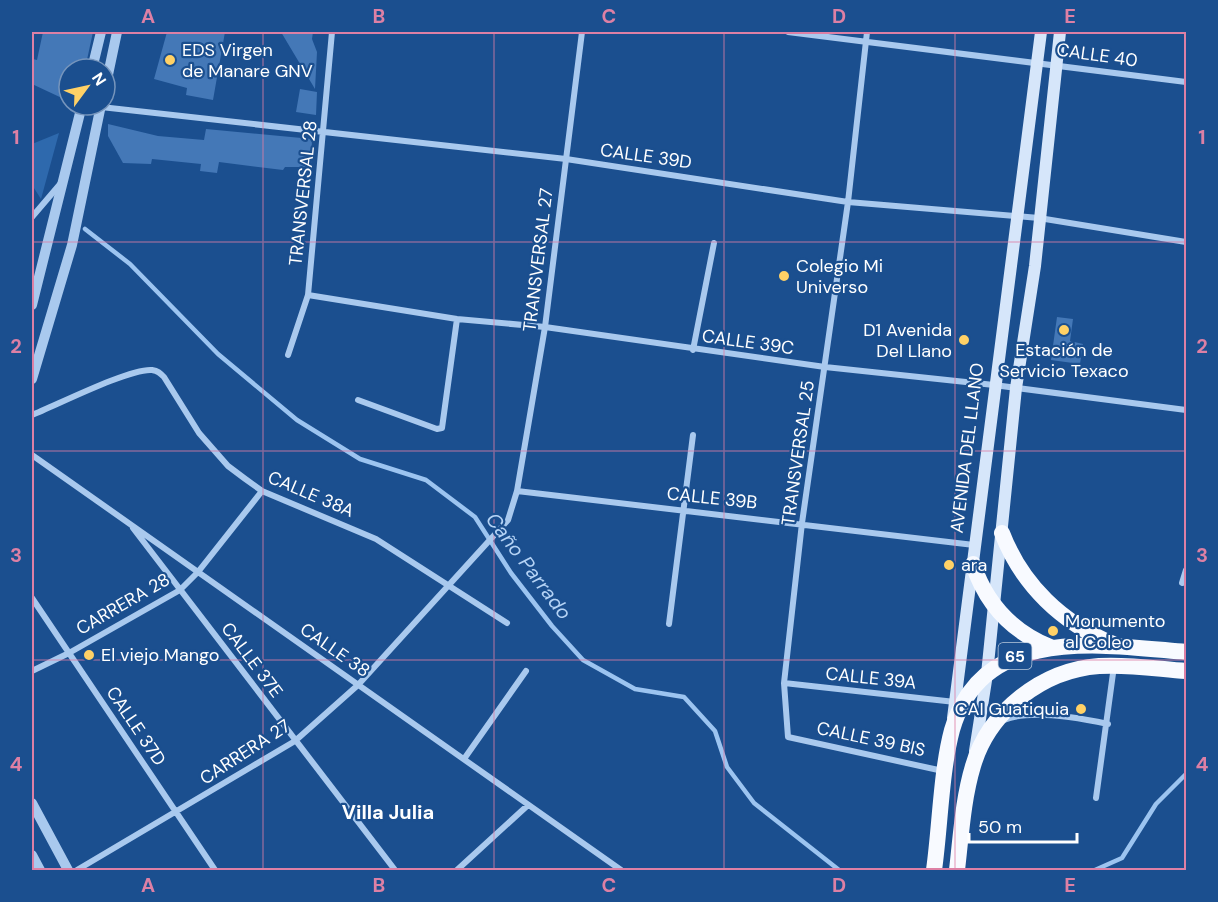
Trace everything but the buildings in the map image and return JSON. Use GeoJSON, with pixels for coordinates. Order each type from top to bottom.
{"type":"FeatureCollection","features":[{"type":"Feature","properties":{"kind":"highway"},"geometry":{"type":"LineString","coordinates":[[1002,534],[1018,567],[1049,604],[1073,624],[1116,646]]}},
{"type":"Feature","properties":{"kind":"highway"},"geometry":{"type":"LineString","coordinates":[[973,564],[992,605],[1023,634],[1054,649],[1114,666]]}},
{"type":"Feature","properties":{"kind":"highway","name":"65"},"geometry":{"type":"LineString","coordinates":[[952,733],[965,701],[987,674],[1022,653],[1116,646],[1186,652]]}},
{"type":"Feature","properties":{"kind":"highway","name":"65"},"geometry":{"type":"LineString","coordinates":[[972,767],[986,737],[995,724],[1018,699],[1047,680],[1080,669],[1114,666],[1186,671]]}},
{"type":"Feature","properties":{"kind":"highway","name":"AVENIDA DEL LLANO"},"geometry":{"type":"LineString","coordinates":[[934,870],[952,733]]}},
{"type":"Feature","properties":{"kind":"highway"},"geometry":{"type":"LineString","coordinates":[[957,870],[972,767]]}},
{"type":"Feature","properties":{"kind":"main road","name":"AVENIDA DEL LLANO"},"geometry":{"type":"LineString","coordinates":[[952,733],[994,384],[1041,32]]}},
{"type":"Feature","properties":{"kind":"main road"},"geometry":{"type":"LineString","coordinates":[[972,767],[987,674],[992,605],[1002,534],[1017,388],[1035,266],[1060,32]]}},
{"type":"Feature","properties":{"kind":"street"},"geometry":{"type":"LineString","coordinates":[[95,57],[101,32]]}},
{"type":"Feature","properties":{"kind":"street"},"geometry":{"type":"LineString","coordinates":[[112,57],[117,32]]}},
{"type":"Feature","properties":{"kind":"street","name":"TRANSVERSAL 28"},"geometry":{"type":"LineString","coordinates":[[288,355],[308,295],[332,32]]}},
{"type":"Feature","properties":{"kind":"street","name":"TRANSVERSAL 27"},"geometry":{"type":"LineString","coordinates":[[518,491],[546,327],[582,32]]}},
{"type":"Feature","properties":{"kind":"street","name":"CALLE 40"},"geometry":{"type":"LineString","coordinates":[[788,32],[1186,82]]}},
{"type":"Feature","properties":{"kind":"street","name":"TRANSVERSAL 25"},"geometry":{"type":"LineString","coordinates":[[788,737],[784,683],[802,523],[848,202],[867,32]]}},
{"type":"Feature","properties":{"kind":"street","name":"CALLE 39D"},"geometry":{"type":"LineString","coordinates":[[117,108],[566,159],[848,202],[1039,218],[1186,242]]}},
{"type":"Feature","properties":{"kind":"street"},"geometry":{"type":"LineString","coordinates":[[32,305],[79,117]]}},
{"type":"Feature","properties":{"kind":"street"},"geometry":{"type":"LineString","coordinates":[[32,379],[72,245],[99,117]]}},
{"type":"Feature","properties":{"kind":"street"},"geometry":{"type":"LineString","coordinates":[[32,217],[64,180]]}},
{"type":"Feature","properties":{"kind":"street"},"geometry":{"type":"LineString","coordinates":[[693,350],[714,243]]}},
{"type":"Feature","properties":{"kind":"street","name":"CALLE 39C"},"geometry":{"type":"LineString","coordinates":[[308,295],[457,319],[546,327],[693,350],[825,367],[994,384],[1186,410]]}},
{"type":"Feature","properties":{"kind":"street"},"geometry":{"type":"LineString","coordinates":[[358,400],[438,429],[443,426],[457,319]]}},
{"type":"Feature","properties":{"kind":"street","name":"CALLE 38A"},"geometry":{"type":"LineString","coordinates":[[32,415],[115,381],[149,370],[156,371],[164,377],[186,415],[213,450],[228,466],[262,491],[376,539],[449,588],[507,623]]}},
{"type":"Feature","properties":{"kind":"street"},"geometry":{"type":"LineString","coordinates":[[669,624],[693,435]]}},
{"type":"Feature","properties":{"kind":"street","name":"CALLE 38"},"geometry":{"type":"LineString","coordinates":[[32,455],[464,759],[527,806],[621,870]]}},
{"type":"Feature","properties":{"kind":"street","name":"CARRERA 28"},"geometry":{"type":"LineString","coordinates":[[32,671],[69,653],[180,590],[198,572],[262,491]]}},
{"type":"Feature","properties":{"kind":"street","name":"CALLE 39B"},"geometry":{"type":"LineString","coordinates":[[518,491],[974,545]]}},
{"type":"Feature","properties":{"kind":"street","name":"CARRERA 27"},"geometry":{"type":"LineString","coordinates":[[77,870],[177,813],[295,741],[358,685],[469,566],[508,520],[518,491]]}},
{"type":"Feature","properties":{"kind":"street","name":"CALLE 37E"},"geometry":{"type":"LineString","coordinates":[[129,523],[395,870]]}},
{"type":"Feature","properties":{"kind":"street"},"geometry":{"type":"LineString","coordinates":[[1182,583],[1186,570]]}},
{"type":"Feature","properties":{"kind":"street","name":"CALLE 37D"},"geometry":{"type":"LineString","coordinates":[[32,598],[215,870]]}},
{"type":"Feature","properties":{"kind":"street"},"geometry":{"type":"LineString","coordinates":[[1096,798],[1108,724],[1114,666]]}},
{"type":"Feature","properties":{"kind":"street"},"geometry":{"type":"LineString","coordinates":[[464,759],[526,671]]}},
{"type":"Feature","properties":{"kind":"street","name":"CALLE 39A"},"geometry":{"type":"LineString","coordinates":[[784,683],[955,702]]}},
{"type":"Feature","properties":{"kind":"street"},"geometry":{"type":"LineString","coordinates":[[995,724],[1010,717],[1025,715],[1108,724]]}},
{"type":"Feature","properties":{"kind":"street","name":"CALLE 39 BIS"},"geometry":{"type":"LineString","coordinates":[[788,737],[946,772]]}},
{"type":"Feature","properties":{"kind":"street"},"geometry":{"type":"LineString","coordinates":[[32,803],[68,870]]}},
{"type":"Feature","properties":{"kind":"street"},"geometry":{"type":"LineString","coordinates":[[457,870],[527,806]]}},
{"type":"Feature","properties":{"kind":"street"},"geometry":{"type":"LineString","coordinates":[[32,855],[40,870]]}},
{"type":"Feature","properties":{"kind":"shaded area"},"geometry":{"type":"Polygon","coordinates":[[[59,133],[41,199],[32,185],[32,144],[59,133]]]}},
{"type":"Feature","properties":{"kind":"waterway","name":"Caño Parrado"},"geometry":{"type":"LineString","coordinates":[[85,229],[130,264],[218,354],[297,420],[360,459],[426,480],[475,517],[511,573],[552,626],[583,660],[635,689],[684,697],[715,731],[727,767],[754,803],[839,870]]}},
{"type":"Feature","properties":{"kind":"waterway","name":"Caño Parrado"},"geometry":{"type":"LineString","coordinates":[[1095,870],[1122,858],[1156,804],[1186,774]]}},
{"type":"Feature","properties":{"kind":"place","name":"EDS Virgen de Manare GNV"},"geometry":{"type":"Point","coordinates":[170,60]}},
{"type":"Feature","properties":{"kind":"place","name":"Colegio Mi Universo"},"geometry":{"type":"Point","coordinates":[784,276]}},
{"type":"Feature","properties":{"kind":"place","name":"Estación de Servicio Texaco"},"geometry":{"type":"Point","coordinates":[1064,330]}},
{"type":"Feature","properties":{"kind":"place","name":"D1 Avenida Del Llano"},"geometry":{"type":"Point","coordinates":[964,340]}},
{"type":"Feature","properties":{"kind":"place","name":"ara"},"geometry":{"type":"Point","coordinates":[949,565]}},
{"type":"Feature","properties":{"kind":"place","name":"Monumento al Coleo"},"geometry":{"type":"Point","coordinates":[1053,631]}},
{"type":"Feature","properties":{"kind":"place","name":"El viejo Mango"},"geometry":{"type":"Point","coordinates":[89,655]}},
{"type":"Feature","properties":{"kind":"place","name":"CAI Guatiquia"},"geometry":{"type":"Point","coordinates":[1081,709]}},
{"type":"Feature","properties":{"kind":"district","name":"Villa Julia"},"geometry":{"type":"Point","coordinates":[388,812]}}]}
